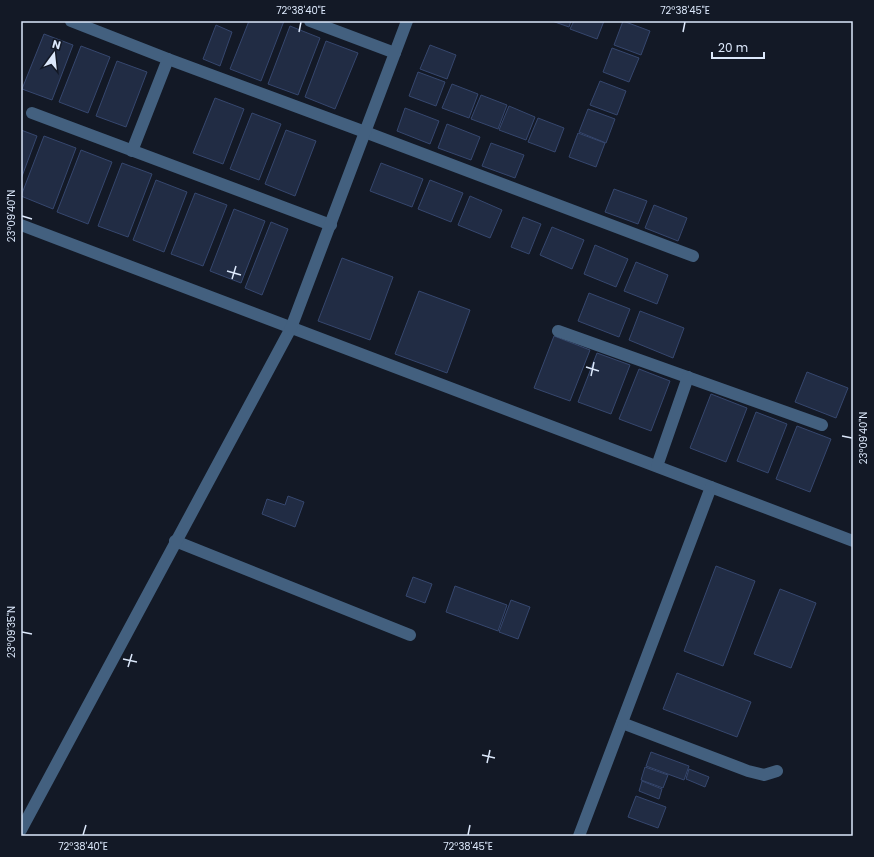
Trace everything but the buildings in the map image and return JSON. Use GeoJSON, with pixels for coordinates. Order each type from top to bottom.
{"type":"FeatureCollection","features":[{"type":"Feature","properties":{"kind":"street"},"geometry":{"type":"LineString","coordinates":[[72,21],[168,59],[693,256]]}},
{"type":"Feature","properties":{"kind":"street"},"geometry":{"type":"LineString","coordinates":[[310,21],[395,53]]}},
{"type":"Feature","properties":{"kind":"street"},"geometry":{"type":"LineString","coordinates":[[21,830],[175,541],[291,328],[407,21]]}},
{"type":"Feature","properties":{"kind":"street"},"geometry":{"type":"LineString","coordinates":[[132,151],[168,59]]}},
{"type":"Feature","properties":{"kind":"street"},"geometry":{"type":"LineString","coordinates":[[32,113],[330,225]]}},
{"type":"Feature","properties":{"kind":"street"},"geometry":{"type":"LineString","coordinates":[[21,225],[853,541]]}},
{"type":"Feature","properties":{"kind":"street"},"geometry":{"type":"LineString","coordinates":[[558,331],[822,425]]}},
{"type":"Feature","properties":{"kind":"street"},"geometry":{"type":"LineString","coordinates":[[657,466],[688,377]]}},
{"type":"Feature","properties":{"kind":"street"},"geometry":{"type":"LineString","coordinates":[[579,836],[710,487]]}},
{"type":"Feature","properties":{"kind":"street"},"geometry":{"type":"LineString","coordinates":[[175,541],[410,634]]}},
{"type":"Feature","properties":{"kind":"street"},"geometry":{"type":"LineString","coordinates":[[622,723],[748,771],[764,775],[777,771]]}}]}
